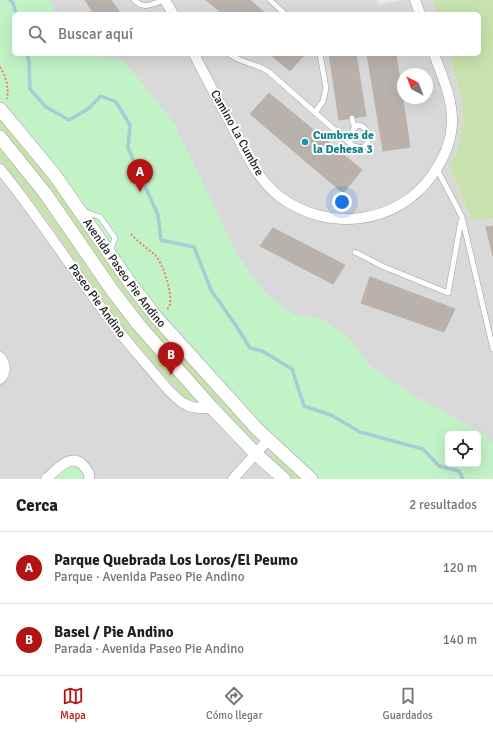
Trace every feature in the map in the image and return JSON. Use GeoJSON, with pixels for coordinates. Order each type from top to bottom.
{"type":"FeatureCollection","features":[{"type":"Feature","properties":{"kind":"street"},"geometry":{"type":"LineString","coordinates":[[165,0],[172,12]]}},
{"type":"Feature","properties":{"kind":"street"},"geometry":{"type":"LineString","coordinates":[[415,0],[419,12]]}},
{"type":"Feature","properties":{"kind":"street","name":"Camino La Cumbre"},"geometry":{"type":"LineString","coordinates":[[195,56],[255,170],[273,191],[301,210],[319,216],[337,219],[355,219],[378,215],[394,208],[410,199],[426,184],[437,169],[450,137],[452,113],[448,92],[435,56]]}},
{"type":"Feature","properties":{"kind":"street","name":"Avenida Paseo Pie Andino"},"geometry":{"type":"LineString","coordinates":[[4,104],[26,140],[80,210],[109,254],[156,317],[239,411],[311,479]]}},
{"type":"Feature","properties":{"kind":"street","name":"Avenida Paseo Pie Andino"},"geometry":{"type":"LineString","coordinates":[[0,137],[45,193],[125,307],[212,408],[256,454],[284,479]]}},
{"type":"Feature","properties":{"kind":"street","name":"Paseo Pie Andino"},"geometry":{"type":"LineString","coordinates":[[0,169],[43,226],[104,313],[133,350],[181,402],[192,407],[212,408]]}},
{"type":"Feature","properties":{"kind":"street"},"geometry":{"type":"LineString","coordinates":[[0,357],[5,367],[4,374],[0,379]]}},
{"type":"Feature","properties":{"kind":"street"},"geometry":{"type":"LineString","coordinates":[[233,479],[268,440]]}},
{"type":"Feature","properties":{"kind":"street"},"geometry":{"type":"LineString","coordinates":[[46,479],[66,462],[74,460],[81,463],[87,470],[89,473],[89,479]]}},
{"type":"Feature","properties":{"kind":"lane"},"geometry":{"type":"LineString","coordinates":[[134,0],[138,5],[143,6],[165,0]]}},
{"type":"Feature","properties":{"kind":"lane"},"geometry":{"type":"LineString","coordinates":[[270,0],[283,12]]}},
{"type":"Feature","properties":{"kind":"lane"},"geometry":{"type":"LineString","coordinates":[[233,56],[242,61],[255,64],[263,68],[353,146],[363,148],[368,142],[367,129],[363,126],[358,125],[352,135]]}},
{"type":"Feature","properties":{"kind":"lane"},"geometry":{"type":"LineString","coordinates":[[315,113],[323,101],[326,88],[320,56]]}},
{"type":"Feature","properties":{"kind":"lane"},"geometry":{"type":"LineString","coordinates":[[352,118],[356,127]]}},
{"type":"Feature","properties":{"kind":"lane"},"geometry":{"type":"LineString","coordinates":[[437,169],[462,217],[493,349]]}},
{"type":"Feature","properties":{"kind":"lane"},"geometry":{"type":"LineString","coordinates":[[355,252],[382,266],[448,293],[462,217]]}},
{"type":"Feature","properties":{"kind":"path"},"geometry":{"type":"LineString","coordinates":[[0,67],[4,73],[9,91],[4,104]]}},
{"type":"Feature","properties":{"kind":"path"},"geometry":{"type":"LineString","coordinates":[[131,234],[156,256],[159,261],[166,277],[170,298],[170,305],[166,311]]}},
{"type":"Feature","properties":{"kind":"shaded area"},"geometry":{"type":"Polygon","coordinates":[[[0,0],[376,0],[379,5],[403,0],[433,0],[436,12],[12,12],[12,56],[450,56],[461,92],[464,113],[462,135],[459,146],[449,166],[471,220],[493,218],[493,479],[0,479],[0,0]]]}},
{"type":"Feature","properties":{"kind":"green space"},"geometry":{"type":"Polygon","coordinates":[[[0,0],[51,0],[54,12],[12,12],[12,56],[95,56],[124,61],[174,123],[238,256],[266,294],[295,315],[322,319],[348,337],[371,367],[413,395],[479,431],[445,431],[445,467],[481,467],[481,432],[485,434],[493,443],[493,479],[319,479],[257,420],[170,325],[109,244],[35,140],[11,110],[0,100],[0,0]]]}},
{"type":"Feature","properties":{"kind":"green space"},"geometry":{"type":"Polygon","coordinates":[[[433,0],[493,0],[493,218],[471,220],[449,166],[461,136],[463,123],[461,97],[450,56],[481,56],[481,12],[436,12],[433,0]]]}},
{"type":"Feature","properties":{"kind":"green space"},"geometry":{"type":"Polygon","coordinates":[[[0,119],[56,188],[145,313],[180,354],[255,436],[256,439],[253,442],[165,345],[123,295],[88,246],[70,216],[0,128],[0,119]]]}},
{"type":"Feature","properties":{"kind":"green space"},"geometry":{"type":"Polygon","coordinates":[[[0,148],[43,203],[101,287],[133,328],[199,403],[195,404],[186,400],[129,335],[53,228],[0,159],[0,148]]]}},
{"type":"Feature","properties":{"kind":"green space"},"geometry":{"type":"Polygon","coordinates":[[[273,453],[302,479],[291,479],[267,458],[273,453]]]}},
{"type":"Feature","properties":{"kind":"green space"},"geometry":{"type":"Polygon","coordinates":[[[75,465],[83,474],[83,479],[52,479],[68,466],[75,465]]]}},
{"type":"Feature","properties":{"kind":"building"},"geometry":{"type":"Polygon","coordinates":[[[85,0],[111,0],[120,12],[93,12],[85,0]]]}},
{"type":"Feature","properties":{"kind":"building"},"geometry":{"type":"Polygon","coordinates":[[[206,0],[250,0],[264,12],[221,12],[206,0]]]}},
{"type":"Feature","properties":{"kind":"building"},"geometry":{"type":"Polygon","coordinates":[[[272,56],[303,56],[290,71],[272,56]]]}},
{"type":"Feature","properties":{"kind":"building"},"geometry":{"type":"Polygon","coordinates":[[[329,56],[356,56],[366,116],[339,120],[329,56]]]}},
{"type":"Feature","properties":{"kind":"building","name":"Cumbres de la Dehesa 3"},"geometry":{"type":"Polygon","coordinates":[[[367,56],[396,56],[398,68],[397,104],[404,104],[410,147],[383,151],[367,56]]]}},
{"type":"Feature","properties":{"kind":"building","name":"Cumbres de la Dehesa 3"},"geometry":{"type":"Polygon","coordinates":[[[269,93],[362,170],[343,193],[250,114],[269,93]]]}},
{"type":"Feature","properties":{"kind":"building"},"geometry":{"type":"Polygon","coordinates":[[[493,226],[493,256],[486,227],[493,226]]]}},
{"type":"Feature","properties":{"kind":"building"},"geometry":{"type":"Polygon","coordinates":[[[273,228],[345,265],[333,284],[260,246],[273,228]]]}},
{"type":"Feature","properties":{"kind":"building"},"geometry":{"type":"Polygon","coordinates":[[[370,277],[455,309],[444,332],[361,303],[370,277]]]}},
{"type":"Feature","properties":{"kind":"waterway"},"geometry":{"type":"LineString","coordinates":[[10,0],[13,3],[15,12]]}},
{"type":"Feature","properties":{"kind":"waterway"},"geometry":{"type":"LineString","coordinates":[[28,56],[30,89],[46,107],[69,120],[88,109],[101,96],[116,102],[130,125],[128,148],[158,215],[161,240],[194,247],[211,290],[250,348],[262,351],[292,369],[304,406],[331,415],[360,432],[423,449],[439,466],[459,471],[463,479]]}},
{"type":"Feature","properties":{"kind":"place","name":"Cumbres de la Dehesa 3"},"geometry":{"type":"Point","coordinates":[305,142]}},
{"type":"Feature","properties":{"kind":"place","name":"Parque Quebrada Los Loros/El Peumo"},"geometry":{"type":"Point","coordinates":[140,192]}},
{"type":"Feature","properties":{"kind":"place","name":"Basel / Pie Andino"},"geometry":{"type":"Point","coordinates":[171,375]}}]}
